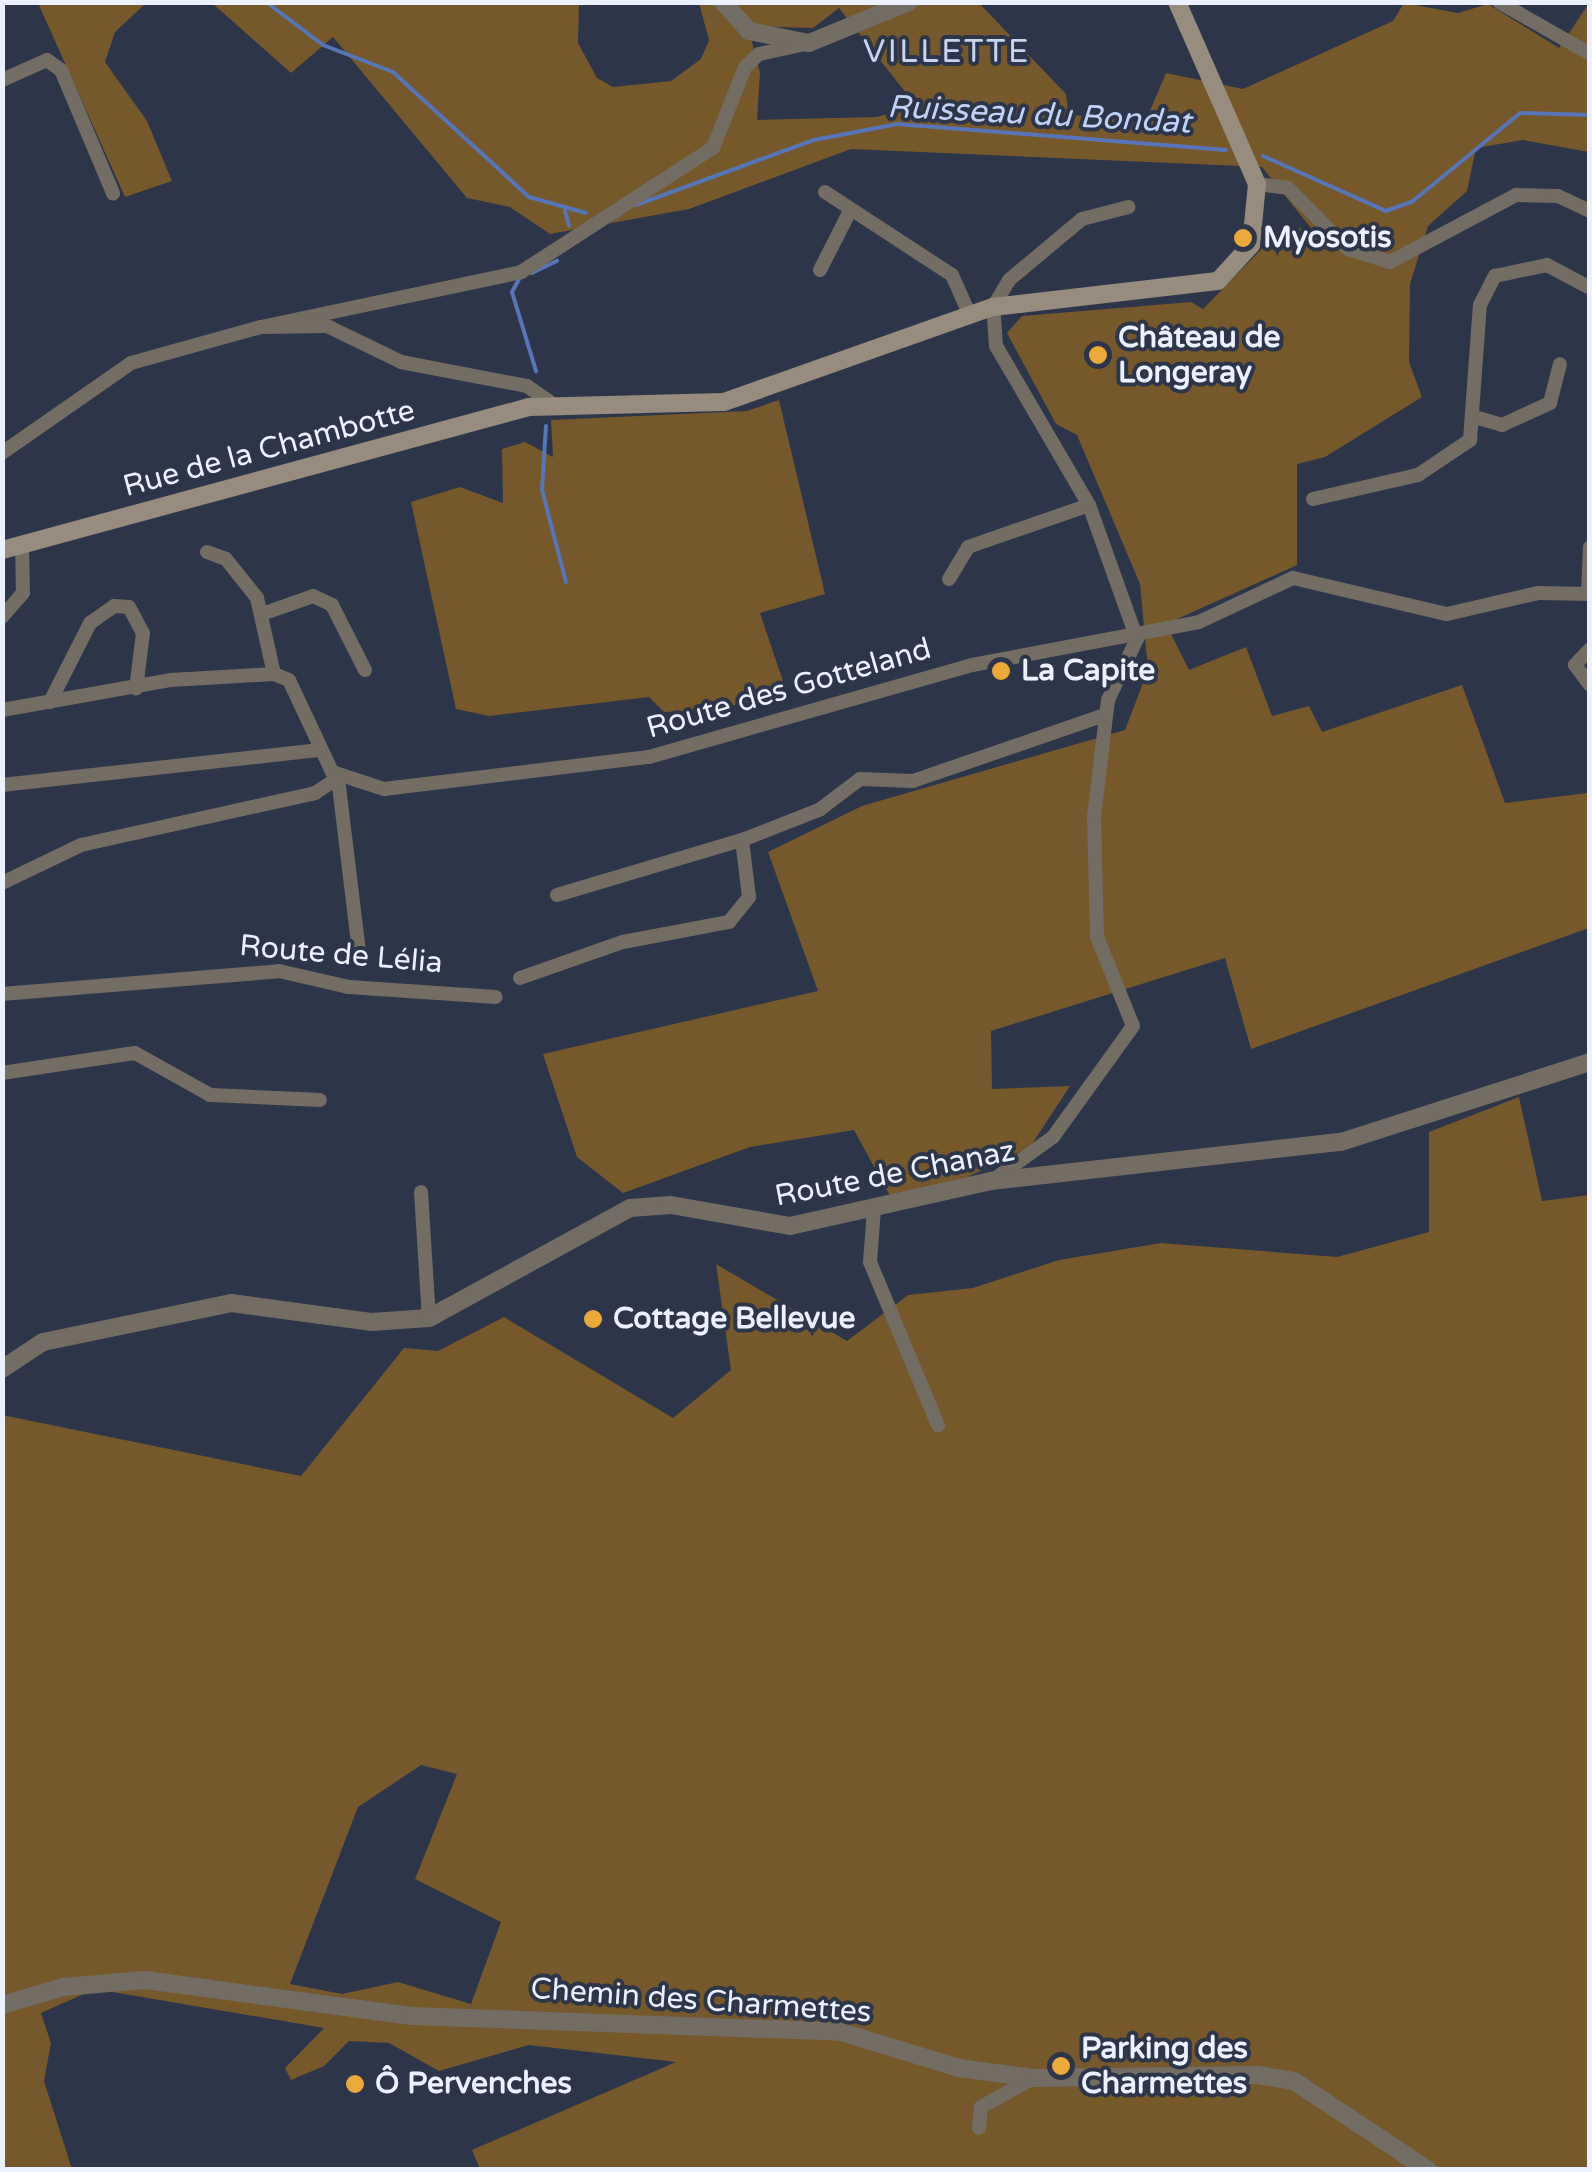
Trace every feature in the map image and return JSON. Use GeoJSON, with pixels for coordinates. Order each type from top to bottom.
{"type":"FeatureCollection","features":[{"type":"Feature","properties":{"kind":"main road"},"geometry":{"type":"LineString","coordinates":[[1177,2],[1257,184]]}},
{"type":"Feature","properties":{"kind":"main road","name":"Rue de la Chambotte"},"geometry":{"type":"LineString","coordinates":[[2,550],[550,402],[750,397],[993,307],[1218,281],[1251,244],[1257,184]]}},
{"type":"Feature","properties":{"kind":"street"},"geometry":{"type":"LineString","coordinates":[[723,2],[749,31],[809,43]]}},
{"type":"Feature","properties":{"kind":"street"},"geometry":{"type":"LineString","coordinates":[[2,453],[131,363],[261,327],[521,272],[714,148],[736,82],[760,54],[809,43],[909,2]]}},
{"type":"Feature","properties":{"kind":"street"},"geometry":{"type":"LineString","coordinates":[[1500,2],[1590,54]]}},
{"type":"Feature","properties":{"kind":"street"},"geometry":{"type":"LineString","coordinates":[[2,80],[47,60],[61,70],[113,193]]}},
{"type":"Feature","properties":{"kind":"street"},"geometry":{"type":"LineString","coordinates":[[1257,184],[1288,188],[1348,249],[1390,262],[1516,195],[1558,196],[1590,211]]}},
{"type":"Feature","properties":{"kind":"street"},"geometry":{"type":"LineString","coordinates":[[825,192],[952,275],[970,313]]}},
{"type":"Feature","properties":{"kind":"street"},"geometry":{"type":"LineString","coordinates":[[820,270],[851,208]]}},
{"type":"Feature","properties":{"kind":"street"},"geometry":{"type":"LineString","coordinates":[[991,1181],[1053,1137],[1133,1026],[1098,938],[1094,817],[1105,714],[1136,639],[1089,506],[996,346],[993,307],[1010,280],[1082,219],[1128,208]]}},
{"type":"Feature","properties":{"kind":"street"},"geometry":{"type":"LineString","coordinates":[[1313,499],[1418,476],[1470,440],[1478,418],[1480,305],[1495,276],[1547,265],[1590,288]]}},
{"type":"Feature","properties":{"kind":"street"},"geometry":{"type":"LineString","coordinates":[[261,327],[327,326],[401,362],[527,386],[550,402]]}},
{"type":"Feature","properties":{"kind":"street"},"geometry":{"type":"LineString","coordinates":[[1478,418],[1502,425],[1550,402],[1560,364]]}},
{"type":"Feature","properties":{"kind":"street"},"geometry":{"type":"LineString","coordinates":[[949,578],[968,547],[1089,506]]}},
{"type":"Feature","properties":{"kind":"street"},"geometry":{"type":"LineString","coordinates":[[2,617],[26,580],[22,544]]}},
{"type":"Feature","properties":{"kind":"street"},"geometry":{"type":"LineString","coordinates":[[1589,594],[1590,547]]}},
{"type":"Feature","properties":{"kind":"street"},"geometry":{"type":"LineString","coordinates":[[206,552],[239,572],[262,614],[274,674]]}},
{"type":"Feature","properties":{"kind":"street","name":"Route des Gotteland"},"geometry":{"type":"LineString","coordinates":[[338,778],[384,789],[599,768],[823,714],[972,665],[1136,639],[1293,578],[1447,614],[1538,593],[1589,594]]}},
{"type":"Feature","properties":{"kind":"street"},"geometry":{"type":"LineString","coordinates":[[262,614],[313,596],[332,605],[365,670]]}},
{"type":"Feature","properties":{"kind":"street"},"geometry":{"type":"LineString","coordinates":[[50,702],[90,622],[114,606],[129,607],[143,633],[136,689]]}},
{"type":"Feature","properties":{"kind":"street"},"geometry":{"type":"LineString","coordinates":[[1590,649],[1575,665],[1590,685]]}},
{"type":"Feature","properties":{"kind":"street"},"geometry":{"type":"LineString","coordinates":[[2,710],[136,689],[274,674],[289,680],[318,750],[338,778],[359,952]]}},
{"type":"Feature","properties":{"kind":"street"},"geometry":{"type":"LineString","coordinates":[[557,895],[742,840],[819,810],[860,779],[913,781],[1063,736],[1105,714]]}},
{"type":"Feature","properties":{"kind":"street"},"geometry":{"type":"LineString","coordinates":[[2,785],[318,750]]}},
{"type":"Feature","properties":{"kind":"street"},"geometry":{"type":"LineString","coordinates":[[2,882],[80,845],[315,793],[338,778]]}},
{"type":"Feature","properties":{"kind":"street"},"geometry":{"type":"LineString","coordinates":[[520,978],[623,942],[730,922],[749,897],[742,840]]}},
{"type":"Feature","properties":{"kind":"street","name":"Route de Lélia"},"geometry":{"type":"LineString","coordinates":[[2,994],[279,971],[349,987],[496,998]]}},
{"type":"Feature","properties":{"kind":"street"},"geometry":{"type":"LineString","coordinates":[[2,1073],[135,1053],[210,1094],[320,1100]]}},
{"type":"Feature","properties":{"kind":"street","name":"Route de Chanaz"},"geometry":{"type":"LineString","coordinates":[[2,1369],[74,1332],[231,1303],[371,1322],[429,1318],[630,1208],[671,1205],[770,1226],[874,1209],[991,1181],[1341,1142],[1590,1062]]}},
{"type":"Feature","properties":{"kind":"street"},"geometry":{"type":"LineString","coordinates":[[422,1192],[429,1318]]}},
{"type":"Feature","properties":{"kind":"street"},"geometry":{"type":"LineString","coordinates":[[874,1209],[870,1262],[938,1425]]}},
{"type":"Feature","properties":{"kind":"street","name":"Chemin des Charmettes"},"geometry":{"type":"LineString","coordinates":[[2,2006],[63,1987],[144,1980],[412,2016],[841,2032],[959,2068],[1034,2078],[1196,2073],[1294,2081],[1428,2170]]}},
{"type":"Feature","properties":{"kind":"street"},"geometry":{"type":"LineString","coordinates":[[979,2128],[981,2106],[1034,2078]]}},
{"type":"Feature","properties":{"kind":"shaded area"},"geometry":{"type":"Polygon","coordinates":[[[38,3],[146,3],[115,32],[105,62],[147,121],[172,181],[125,197],[38,3]]]}},
{"type":"Feature","properties":{"kind":"shaded area"},"geometry":{"type":"Polygon","coordinates":[[[212,3],[579,3],[578,43],[597,78],[613,87],[671,81],[701,59],[709,40],[699,3],[979,3],[1066,94],[1069,115],[1146,120],[1166,73],[1243,89],[1393,21],[1404,3],[1458,13],[1488,4],[1559,48],[1589,3],[1589,152],[1523,140],[1476,148],[1467,191],[1428,226],[1410,284],[1409,362],[1422,397],[1325,457],[1297,464],[1297,565],[1166,624],[1189,670],[1246,647],[1272,716],[1309,706],[1322,732],[1462,685],[1505,803],[1587,793],[1589,928],[1251,1049],[1225,958],[991,1031],[992,1089],[1070,1086],[1030,1147],[949,1186],[890,1196],[854,1130],[750,1147],[623,1193],[577,1157],[543,1054],[818,991],[768,852],[862,806],[1125,730],[1148,670],[1140,584],[1077,435],[1056,424],[1007,333],[1022,316],[1191,302],[1203,309],[1281,229],[1311,228],[1262,167],[851,149],[689,209],[550,234],[510,207],[467,198],[333,37],[291,73],[212,3]],[[839,8],[813,28],[748,26],[760,73],[757,120],[876,117],[917,107],[839,8]]]}},
{"type":"Feature","properties":{"kind":"shaded area"},"geometry":{"type":"Polygon","coordinates":[[[779,400],[825,594],[760,613],[787,693],[714,710],[664,712],[649,697],[489,716],[456,709],[411,502],[460,487],[503,503],[502,449],[525,442],[553,457],[551,420],[747,411],[779,400]]]}},
{"type":"Feature","properties":{"kind":"shaded area"},"geometry":{"type":"Polygon","coordinates":[[[1519,1097],[1542,1201],[1589,1195],[1589,2169],[480,2169],[472,2150],[676,2062],[529,2045],[439,2071],[389,2043],[349,2041],[324,2066],[291,2080],[285,2068],[324,2028],[95,1989],[41,2013],[51,2043],[44,2081],[72,2169],[3,2169],[2,1415],[301,1476],[404,1348],[438,1351],[504,1317],[673,1418],[731,1370],[716,1264],[847,1341],[908,1295],[973,1288],[1059,1260],[1161,1243],[1337,1257],[1429,1232],[1429,1132],[1519,1097]],[[421,1765],[358,1807],[290,1984],[342,1994],[398,1982],[471,2004],[501,1922],[415,1879],[457,1774],[421,1765]]]}},
{"type":"Feature","properties":{"kind":"waterway","name":"Ruisseau du Bondat"},"geometry":{"type":"LineString","coordinates":[[266,2],[323,45],[393,72],[529,197],[586,213]]}},
{"type":"Feature","properties":{"kind":"waterway","name":"Ruisseau du Bondat"},"geometry":{"type":"LineString","coordinates":[[1263,156],[1386,211],[1413,201],[1520,113],[1590,115]]}},
{"type":"Feature","properties":{"kind":"waterway","name":"Ruisseau du Bondat"},"geometry":{"type":"LineString","coordinates":[[636,205],[814,140],[897,124],[1226,150]]}},
{"type":"Feature","properties":{"kind":"waterway"},"geometry":{"type":"LineString","coordinates":[[565,211],[569,225]]}},
{"type":"Feature","properties":{"kind":"waterway"},"geometry":{"type":"LineString","coordinates":[[532,273],[557,261]]}},
{"type":"Feature","properties":{"kind":"waterway"},"geometry":{"type":"LineString","coordinates":[[519,279],[512,292],[536,371]]}},
{"type":"Feature","properties":{"kind":"waterway"},"geometry":{"type":"LineString","coordinates":[[546,426],[542,490],[566,582]]}},
{"type":"Feature","properties":{"kind":"place","name":"Myosotis"},"geometry":{"type":"Point","coordinates":[1243,238]}},
{"type":"Feature","properties":{"kind":"place","name":"Château de Longeray"},"geometry":{"type":"Point","coordinates":[1098,355]}},
{"type":"Feature","properties":{"kind":"place","name":"La Capite"},"geometry":{"type":"Point","coordinates":[1001,671]}},
{"type":"Feature","properties":{"kind":"place","name":"Cottage Bellevue"},"geometry":{"type":"Point","coordinates":[593,1319]}},
{"type":"Feature","properties":{"kind":"place","name":"Parking des Charmettes"},"geometry":{"type":"Point","coordinates":[1061,2066]}},
{"type":"Feature","properties":{"kind":"place","name":"Ô Pervenches"},"geometry":{"type":"Point","coordinates":[355,2084]}},
{"type":"Feature","properties":{"kind":"district","name":"VILLETTE"},"geometry":{"type":"Point","coordinates":[947,52]}}]}
